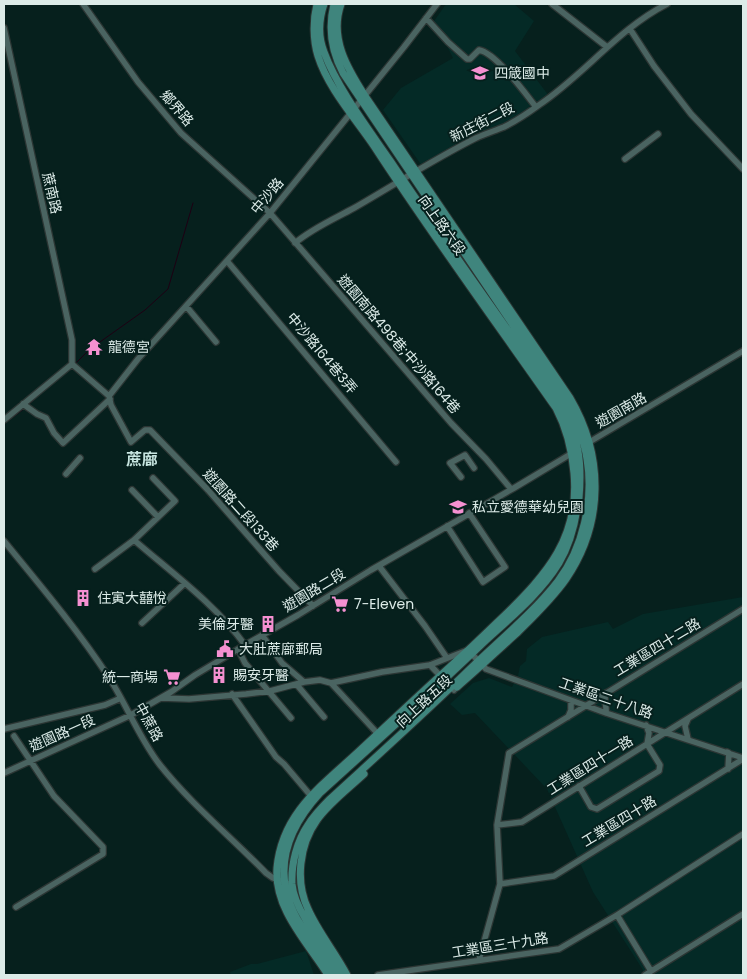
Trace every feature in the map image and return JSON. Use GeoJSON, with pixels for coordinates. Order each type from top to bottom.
{"type":"FeatureCollection","features":[{"type":"Feature","properties":{"kind":"main road","name":"向上路六段"},"geometry":{"type":"LineString","coordinates":[[317,4],[314,31],[317,55],[329,82],[352,110],[400,181],[561,405],[581,447]]}},
{"type":"Feature","properties":{"kind":"main road","name":"向上路六段"},"geometry":{"type":"LineString","coordinates":[[324,4],[320,24],[323,50],[352,110]]}},
{"type":"Feature","properties":{"kind":"main road","name":"向上路六段"},"geometry":{"type":"LineString","coordinates":[[334,4],[331,29],[333,48],[338,64],[414,172],[565,402],[580,432],[581,447]]}},
{"type":"Feature","properties":{"kind":"main road","name":"向上路六段"},"geometry":{"type":"LineString","coordinates":[[341,4],[337,22],[339,45],[344,60],[363,98]]}},
{"type":"Feature","properties":{"kind":"main road","name":"向上路五段"},"geometry":{"type":"LineString","coordinates":[[328,975],[290,918],[282,899],[281,882],[288,845],[294,827],[320,793],[539,588],[558,564],[566,550],[574,527],[579,500],[581,447]]}},
{"type":"Feature","properties":{"kind":"main road","name":"向上路五段"},"geometry":{"type":"LineString","coordinates":[[341,975],[300,910],[296,885],[297,849],[302,835],[315,815],[480,663],[559,580],[573,556],[584,527],[589,478],[581,447]]}},
{"type":"Feature","properties":{"kind":"main road","name":"向上路五段"},"geometry":{"type":"LineString","coordinates":[[334,975],[293,913],[281,882],[277,868],[285,833],[296,814],[310,796],[443,678]]}},
{"type":"Feature","properties":{"kind":"main road","name":"向上路五段"},"geometry":{"type":"LineString","coordinates":[[296,885],[312,918],[347,975]]}},
{"type":"Feature","properties":{"kind":"street","name":"鄉界路"},"geometry":{"type":"LineString","coordinates":[[84,4],[138,82],[181,133],[270,213]]}},
{"type":"Feature","properties":{"kind":"street","name":"中沙路"},"geometry":{"type":"LineString","coordinates":[[23,404],[46,418],[54,433],[63,443],[109,397],[138,359],[270,213],[436,4]]}},
{"type":"Feature","properties":{"kind":"street"},"geometry":{"type":"LineString","coordinates":[[552,4],[606,47]]}},
{"type":"Feature","properties":{"kind":"street","name":"新庄街二段"},"geometry":{"type":"LineString","coordinates":[[295,242],[307,232],[414,172],[476,138],[506,126],[536,107],[572,79],[606,47],[667,4]]}},
{"type":"Feature","properties":{"kind":"street"},"geometry":{"type":"LineString","coordinates":[[426,18],[467,59],[470,59],[480,50],[489,54],[503,66],[536,107]]}},
{"type":"Feature","properties":{"kind":"street","name":"蔗南路"},"geometry":{"type":"LineString","coordinates":[[4,28],[72,340],[72,364]]}},
{"type":"Feature","properties":{"kind":"street"},"geometry":{"type":"LineString","coordinates":[[630,29],[654,66],[691,114],[743,169]]}},
{"type":"Feature","properties":{"kind":"street"},"geometry":{"type":"LineString","coordinates":[[625,159],[658,134]]}},
{"type":"Feature","properties":{"kind":"street","name":"遊園南路498巷;中沙路164巷"},"geometry":{"type":"LineString","coordinates":[[270,213],[452,424],[486,459],[511,489]]}},
{"type":"Feature","properties":{"kind":"street","name":"中沙路164巷3弄"},"geometry":{"type":"LineString","coordinates":[[227,261],[396,462]]}},
{"type":"Feature","properties":{"kind":"street"},"geometry":{"type":"LineString","coordinates":[[186,306],[216,342]]}},
{"type":"Feature","properties":{"kind":"street","name":"遊園南路"},"geometry":{"type":"LineString","coordinates":[[511,489],[743,352]]}},
{"type":"Feature","properties":{"kind":"street"},"geometry":{"type":"LineString","coordinates":[[4,420],[72,364],[109,397]]}},
{"type":"Feature","properties":{"kind":"street","name":"遊園路二段133巷"},"geometry":{"type":"LineString","coordinates":[[109,397],[111,405],[131,442],[145,430],[150,430],[208,490],[269,560],[313,606]]}},
{"type":"Feature","properties":{"kind":"street"},"geometry":{"type":"LineString","coordinates":[[461,477],[450,463],[465,455],[474,468]]}},
{"type":"Feature","properties":{"kind":"street"},"geometry":{"type":"LineString","coordinates":[[66,474],[80,458]]}},
{"type":"Feature","properties":{"kind":"street"},"geometry":{"type":"LineString","coordinates":[[95,569],[134,540],[175,501],[153,478]]}},
{"type":"Feature","properties":{"kind":"street","name":"遊園路二段"},"geometry":{"type":"LineString","coordinates":[[131,715],[161,698],[194,675],[511,489]]}},
{"type":"Feature","properties":{"kind":"street"},"geometry":{"type":"LineString","coordinates":[[132,490],[158,517]]}},
{"type":"Feature","properties":{"kind":"street"},"geometry":{"type":"LineString","coordinates":[[447,526],[483,582],[505,567],[469,513]]}},
{"type":"Feature","properties":{"kind":"street"},"geometry":{"type":"LineString","coordinates":[[134,540],[185,583],[233,628],[245,645]]}},
{"type":"Feature","properties":{"kind":"street","name":"中蔗路"},"geometry":{"type":"LineString","coordinates":[[4,541],[78,635],[121,698],[147,746],[178,786],[266,873],[281,882],[296,885]]}},
{"type":"Feature","properties":{"kind":"street"},"geometry":{"type":"LineString","coordinates":[[379,566],[447,658]]}},
{"type":"Feature","properties":{"kind":"street"},"geometry":{"type":"LineString","coordinates":[[142,624],[185,583]]}},
{"type":"Feature","properties":{"kind":"street","name":"工業區四十二路"},"geometry":{"type":"LineString","coordinates":[[480,960],[500,884],[497,825],[509,753],[743,609]]}},
{"type":"Feature","properties":{"kind":"street"},"geometry":{"type":"LineString","coordinates":[[262,635],[282,663],[304,682]]}},
{"type":"Feature","properties":{"kind":"street"},"geometry":{"type":"LineString","coordinates":[[238,649],[245,662],[291,718]]}},
{"type":"Feature","properties":{"kind":"street"},"geometry":{"type":"LineString","coordinates":[[161,698],[178,699],[270,691],[320,680],[331,683],[358,676],[430,664],[470,652]]}},
{"type":"Feature","properties":{"kind":"street","name":"工業區二十八路"},"geometry":{"type":"LineString","coordinates":[[470,652],[486,669],[606,713],[743,758]]}},
{"type":"Feature","properties":{"kind":"street"},"geometry":{"type":"LineString","coordinates":[[430,664],[453,688]]}},
{"type":"Feature","properties":{"kind":"street"},"geometry":{"type":"LineString","coordinates":[[331,683],[378,734]]}},
{"type":"Feature","properties":{"kind":"street","name":"工業區四十一路"},"geometry":{"type":"LineString","coordinates":[[497,825],[522,822],[743,684]]}},
{"type":"Feature","properties":{"kind":"street"},"geometry":{"type":"LineString","coordinates":[[297,685],[324,717]]}},
{"type":"Feature","properties":{"kind":"street"},"geometry":{"type":"LineString","coordinates":[[606,693],[604,700],[607,707],[606,713]]}},
{"type":"Feature","properties":{"kind":"street"},"geometry":{"type":"LineString","coordinates":[[232,694],[276,757],[310,796]]}},
{"type":"Feature","properties":{"kind":"street"},"geometry":{"type":"LineString","coordinates":[[4,729],[105,705],[121,698]]}},
{"type":"Feature","properties":{"kind":"street"},"geometry":{"type":"LineString","coordinates":[[568,718],[572,710],[571,700]]}},
{"type":"Feature","properties":{"kind":"street","name":"遊園路一段"},"geometry":{"type":"LineString","coordinates":[[4,773],[131,715]]}},
{"type":"Feature","properties":{"kind":"street"},"geometry":{"type":"LineString","coordinates":[[688,740],[685,726],[689,717]]}},
{"type":"Feature","properties":{"kind":"street"},"geometry":{"type":"LineString","coordinates":[[579,786],[591,807],[597,809],[657,773],[660,770],[660,765],[647,744],[648,733],[646,725]]}},
{"type":"Feature","properties":{"kind":"street"},"geometry":{"type":"LineString","coordinates":[[14,736],[54,796],[103,847],[103,854],[16,907]]}},
{"type":"Feature","properties":{"kind":"street"},"geometry":{"type":"LineString","coordinates":[[727,752],[729,753],[730,760],[728,769]]}},
{"type":"Feature","properties":{"kind":"street","name":"工業區四十路"},"geometry":{"type":"LineString","coordinates":[[500,884],[554,876],[743,758]]}},
{"type":"Feature","properties":{"kind":"street","name":"工業區三十九路"},"geometry":{"type":"LineString","coordinates":[[378,975],[559,948],[617,915],[743,834]]}},
{"type":"Feature","properties":{"kind":"street"},"geometry":{"type":"LineString","coordinates":[[266,873],[272,872],[277,868]]}},
{"type":"Feature","properties":{"kind":"street"},"geometry":{"type":"LineString","coordinates":[[645,975],[743,914]]}},
{"type":"Feature","properties":{"kind":"street"},"geometry":{"type":"LineString","coordinates":[[617,915],[651,973]]}},
{"type":"Feature","properties":{"kind":"shaded area","name":"四箴國中"},"geometry":{"type":"Polygon","coordinates":[[[446,4],[514,4],[534,21],[515,51],[549,96],[506,125],[422,166],[383,110],[401,88],[453,58],[444,40],[432,24],[446,4]]]}},
{"type":"Feature","properties":{"kind":"shaded area"},"geometry":{"type":"Polygon","coordinates":[[[743,597],[743,975],[643,975],[643,970],[593,892],[547,789],[475,713],[462,715],[450,704],[473,683],[489,678],[512,687],[518,676],[520,666],[526,661],[527,649],[542,637],[608,622],[613,629],[643,614],[743,597]]]}},
{"type":"Feature","properties":{"kind":"shaded area"},"geometry":{"type":"Polygon","coordinates":[[[306,951],[314,975],[231,975],[230,972],[251,964],[306,951]]]}},
{"type":"Feature","properties":{"kind":"waterway"},"geometry":{"type":"LineString","coordinates":[[75,364],[90,349],[145,310],[168,289],[193,203]]}},
{"type":"Feature","properties":{"kind":"waterway"},"geometry":{"type":"LineString","coordinates":[[28,405],[49,386]]}},
{"type":"Feature","properties":{"kind":"waterway"},"geometry":{"type":"LineString","coordinates":[[4,424],[25,408]]}},
{"type":"Feature","properties":{"kind":"place","name":"四箴國中"},"geometry":{"type":"Point","coordinates":[480,73]}},
{"type":"Feature","properties":{"kind":"place","name":"龍德宮"},"geometry":{"type":"Point","coordinates":[94,347]}},
{"type":"Feature","properties":{"kind":"place","name":"私立愛德華幼兒園"},"geometry":{"type":"Point","coordinates":[458,507]}},
{"type":"Feature","properties":{"kind":"place","name":"住寅大囍悅"},"geometry":{"type":"Point","coordinates":[83,598]}},
{"type":"Feature","properties":{"kind":"place","name":"7-Eleven"},"geometry":{"type":"Point","coordinates":[340,604]}},
{"type":"Feature","properties":{"kind":"place","name":"美倫牙醫"},"geometry":{"type":"Point","coordinates":[268,624]}},
{"type":"Feature","properties":{"kind":"place","name":"大肚蔗廍郵局"},"geometry":{"type":"Point","coordinates":[225,649]}},
{"type":"Feature","properties":{"kind":"place","name":"賜安牙醫"},"geometry":{"type":"Point","coordinates":[219,675]}},
{"type":"Feature","properties":{"kind":"place","name":"統一商場"},"geometry":{"type":"Point","coordinates":[172,677]}},
{"type":"Feature","properties":{"kind":"district","name":"蔗廍"},"geometry":{"type":"Point","coordinates":[142,459]}}]}
